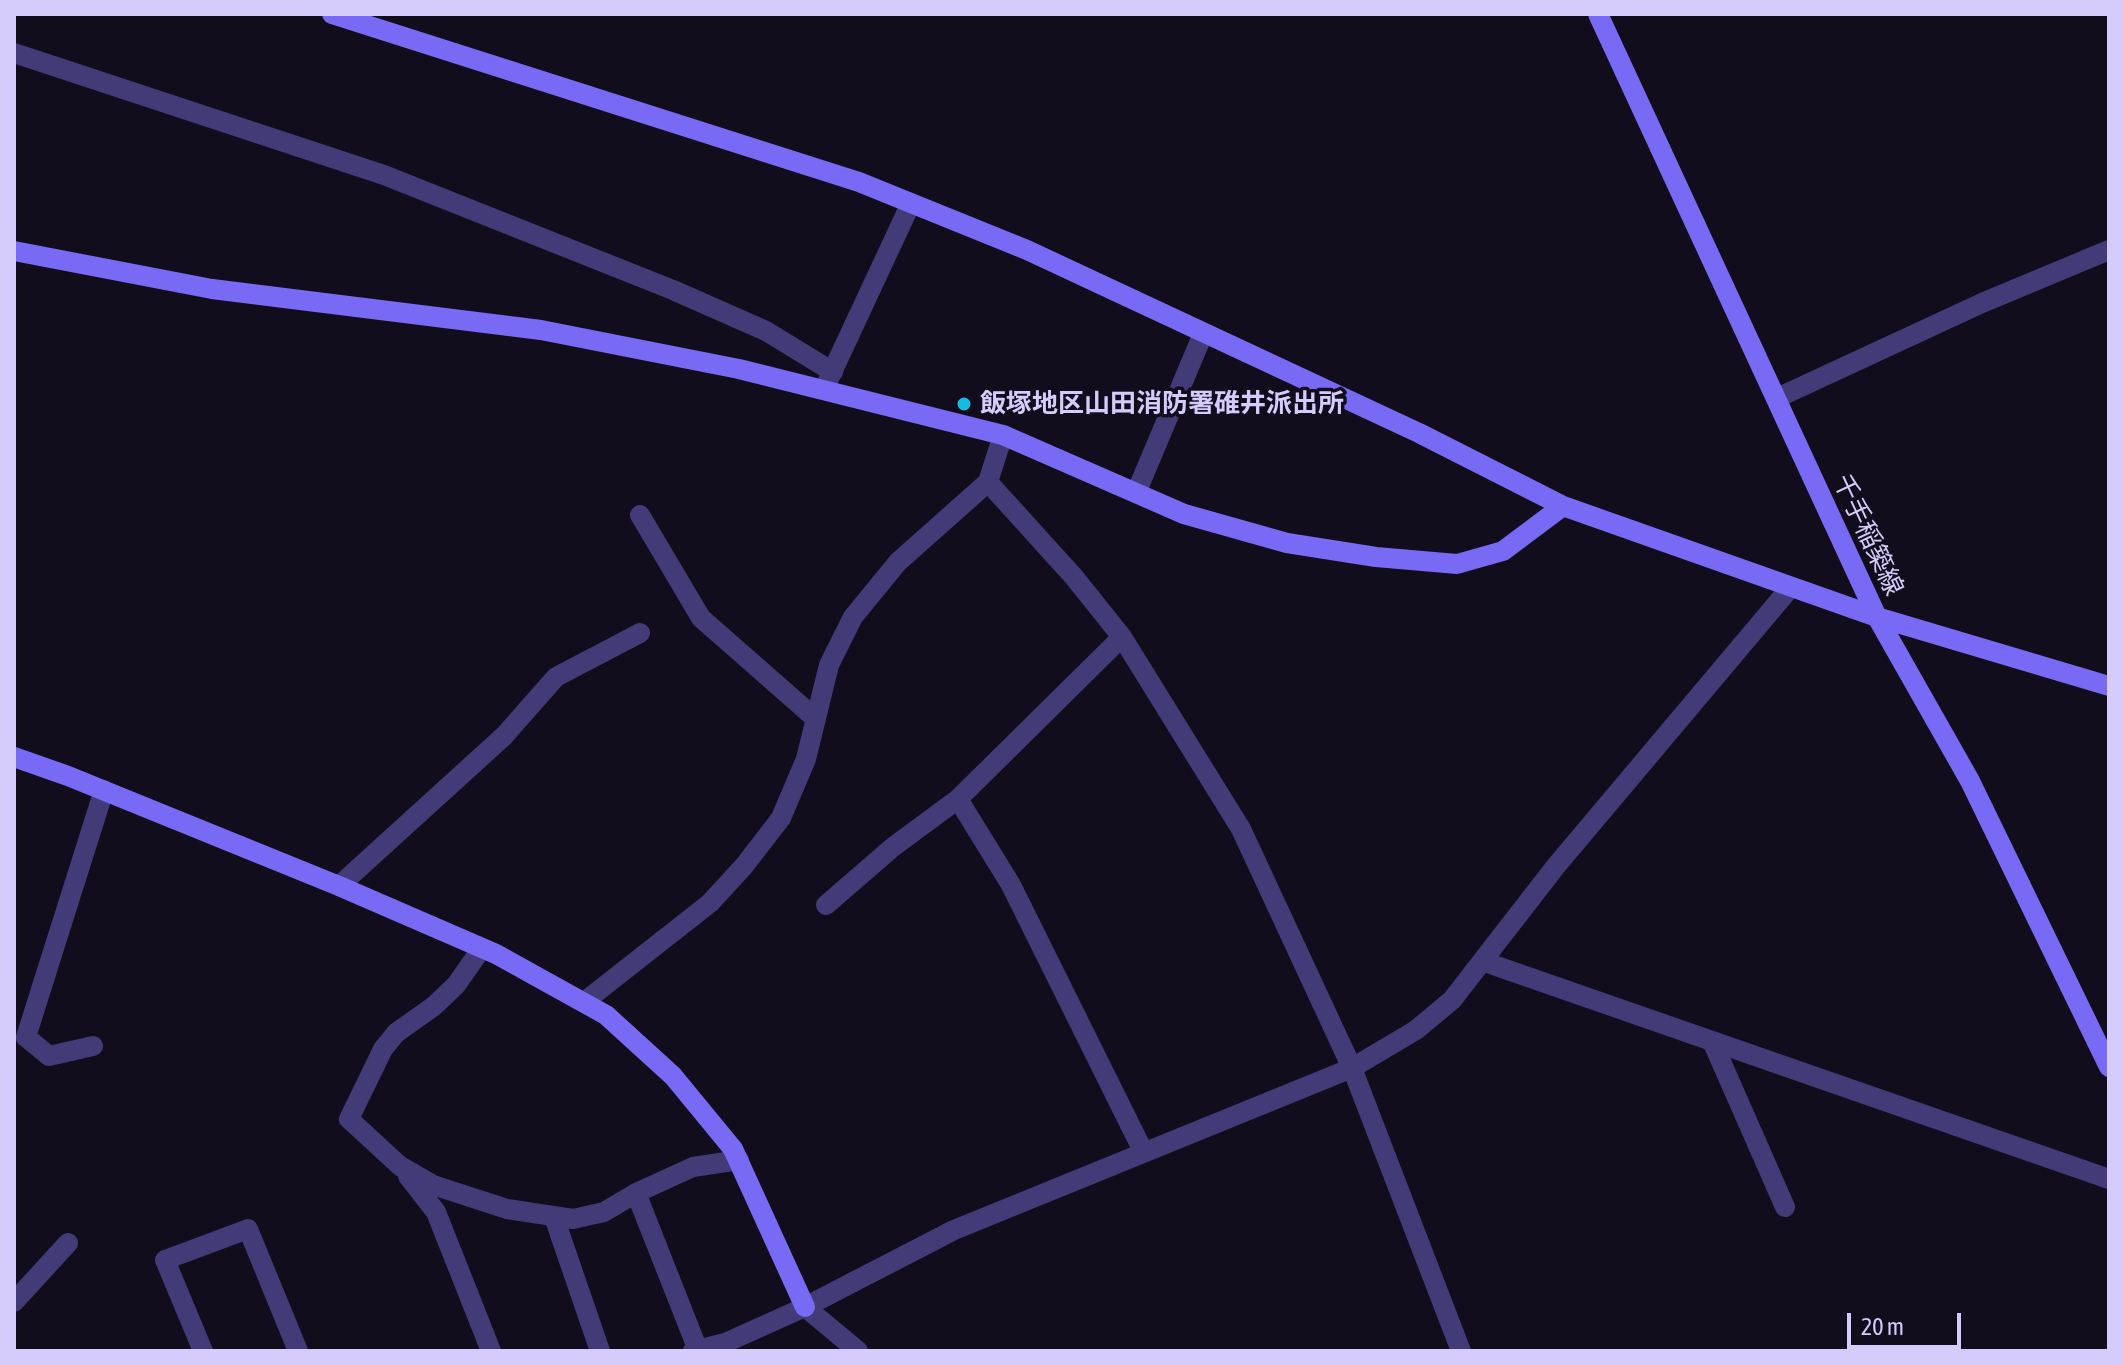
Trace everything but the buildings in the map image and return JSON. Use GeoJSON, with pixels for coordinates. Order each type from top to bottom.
{"type":"FeatureCollection","features":[{"type":"Feature","properties":{"kind":"street"},"geometry":{"type":"LineString","coordinates":[[332,14],[859,182],[1027,250],[1419,433],[1563,506],[1877,617],[2109,686]]}},
{"type":"Feature","properties":{"kind":"street","name":"千手稲築線"},"geometry":{"type":"LineString","coordinates":[[1598,14],[1877,617],[1970,781],[2109,1067]]}},
{"type":"Feature","properties":{"kind":"street"},"geometry":{"type":"LineString","coordinates":[[14,53],[384,175],[673,290],[766,331],[828,381]]}},
{"type":"Feature","properties":{"kind":"street"},"geometry":{"type":"LineString","coordinates":[[828,381],[911,203]]}},
{"type":"Feature","properties":{"kind":"street"},"geometry":{"type":"LineString","coordinates":[[1777,398],[1982,303],[2109,250]]}},
{"type":"Feature","properties":{"kind":"street"},"geometry":{"type":"LineString","coordinates":[[14,251],[212,289],[541,330],[739,369],[828,381],[1003,435],[1184,514],[1287,543],[1376,557],[1457,564],[1503,551],[1563,506]]}},
{"type":"Feature","properties":{"kind":"street"},"geometry":{"type":"LineString","coordinates":[[1136,493],[1203,334]]}},
{"type":"Feature","properties":{"kind":"street"},"geometry":{"type":"LineString","coordinates":[[584,1002],[710,903],[781,818],[806,759],[829,665],[853,617],[898,562],[988,482],[1003,435]]}},
{"type":"Feature","properties":{"kind":"street"},"geometry":{"type":"LineString","coordinates":[[988,482],[1074,577],[1122,637],[1241,829],[1352,1068],[1461,1351]]}},
{"type":"Feature","properties":{"kind":"street"},"geometry":{"type":"LineString","coordinates":[[640,515],[701,618],[816,719]]}},
{"type":"Feature","properties":{"kind":"street"},"geometry":{"type":"LineString","coordinates":[[636,1193],[695,1350],[723,1347],[954,1230],[1352,1068],[1416,1030],[1452,1000],[1556,866],[1790,588]]}},
{"type":"Feature","properties":{"kind":"street"},"geometry":{"type":"LineString","coordinates":[[339,886],[504,736],[556,677],[640,633]]}},
{"type":"Feature","properties":{"kind":"street"},"geometry":{"type":"LineString","coordinates":[[826,905],[893,847],[958,799],[1122,637]]}},
{"type":"Feature","properties":{"kind":"street"},"geometry":{"type":"LineString","coordinates":[[14,757],[104,790],[482,948],[606,1015],[673,1076],[733,1149],[805,1307],[858,1351]]}},
{"type":"Feature","properties":{"kind":"street"},"geometry":{"type":"LineString","coordinates":[[93,1046],[49,1056],[26,1037],[104,790]]}},
{"type":"Feature","properties":{"kind":"street"},"geometry":{"type":"LineString","coordinates":[[958,799],[1011,885],[1143,1151]]}},
{"type":"Feature","properties":{"kind":"street"},"geometry":{"type":"LineString","coordinates":[[482,948],[456,985],[434,1006],[396,1033],[383,1049],[349,1119],[400,1166],[436,1212],[491,1351]]}},
{"type":"Feature","properties":{"kind":"street"},"geometry":{"type":"LineString","coordinates":[[1482,961],[2109,1179]]}},
{"type":"Feature","properties":{"kind":"street"},"geometry":{"type":"LineString","coordinates":[[1712,1041],[1785,1207]]}},
{"type":"Feature","properties":{"kind":"street"},"geometry":{"type":"LineString","coordinates":[[400,1166],[433,1185],[507,1209],[573,1219],[604,1212],[636,1193],[693,1167],[739,1160]]}},
{"type":"Feature","properties":{"kind":"street"},"geometry":{"type":"LineString","coordinates":[[554,1217],[600,1351]]}},
{"type":"Feature","properties":{"kind":"street"},"geometry":{"type":"LineString","coordinates":[[203,1351],[165,1260],[248,1229],[298,1351]]}},
{"type":"Feature","properties":{"kind":"street"},"geometry":{"type":"LineString","coordinates":[[14,1302],[68,1243]]}},
{"type":"Feature","properties":{"kind":"place","name":"飯塚地区山田消防署碓井派出所"},"geometry":{"type":"Point","coordinates":[964,404]}}]}
